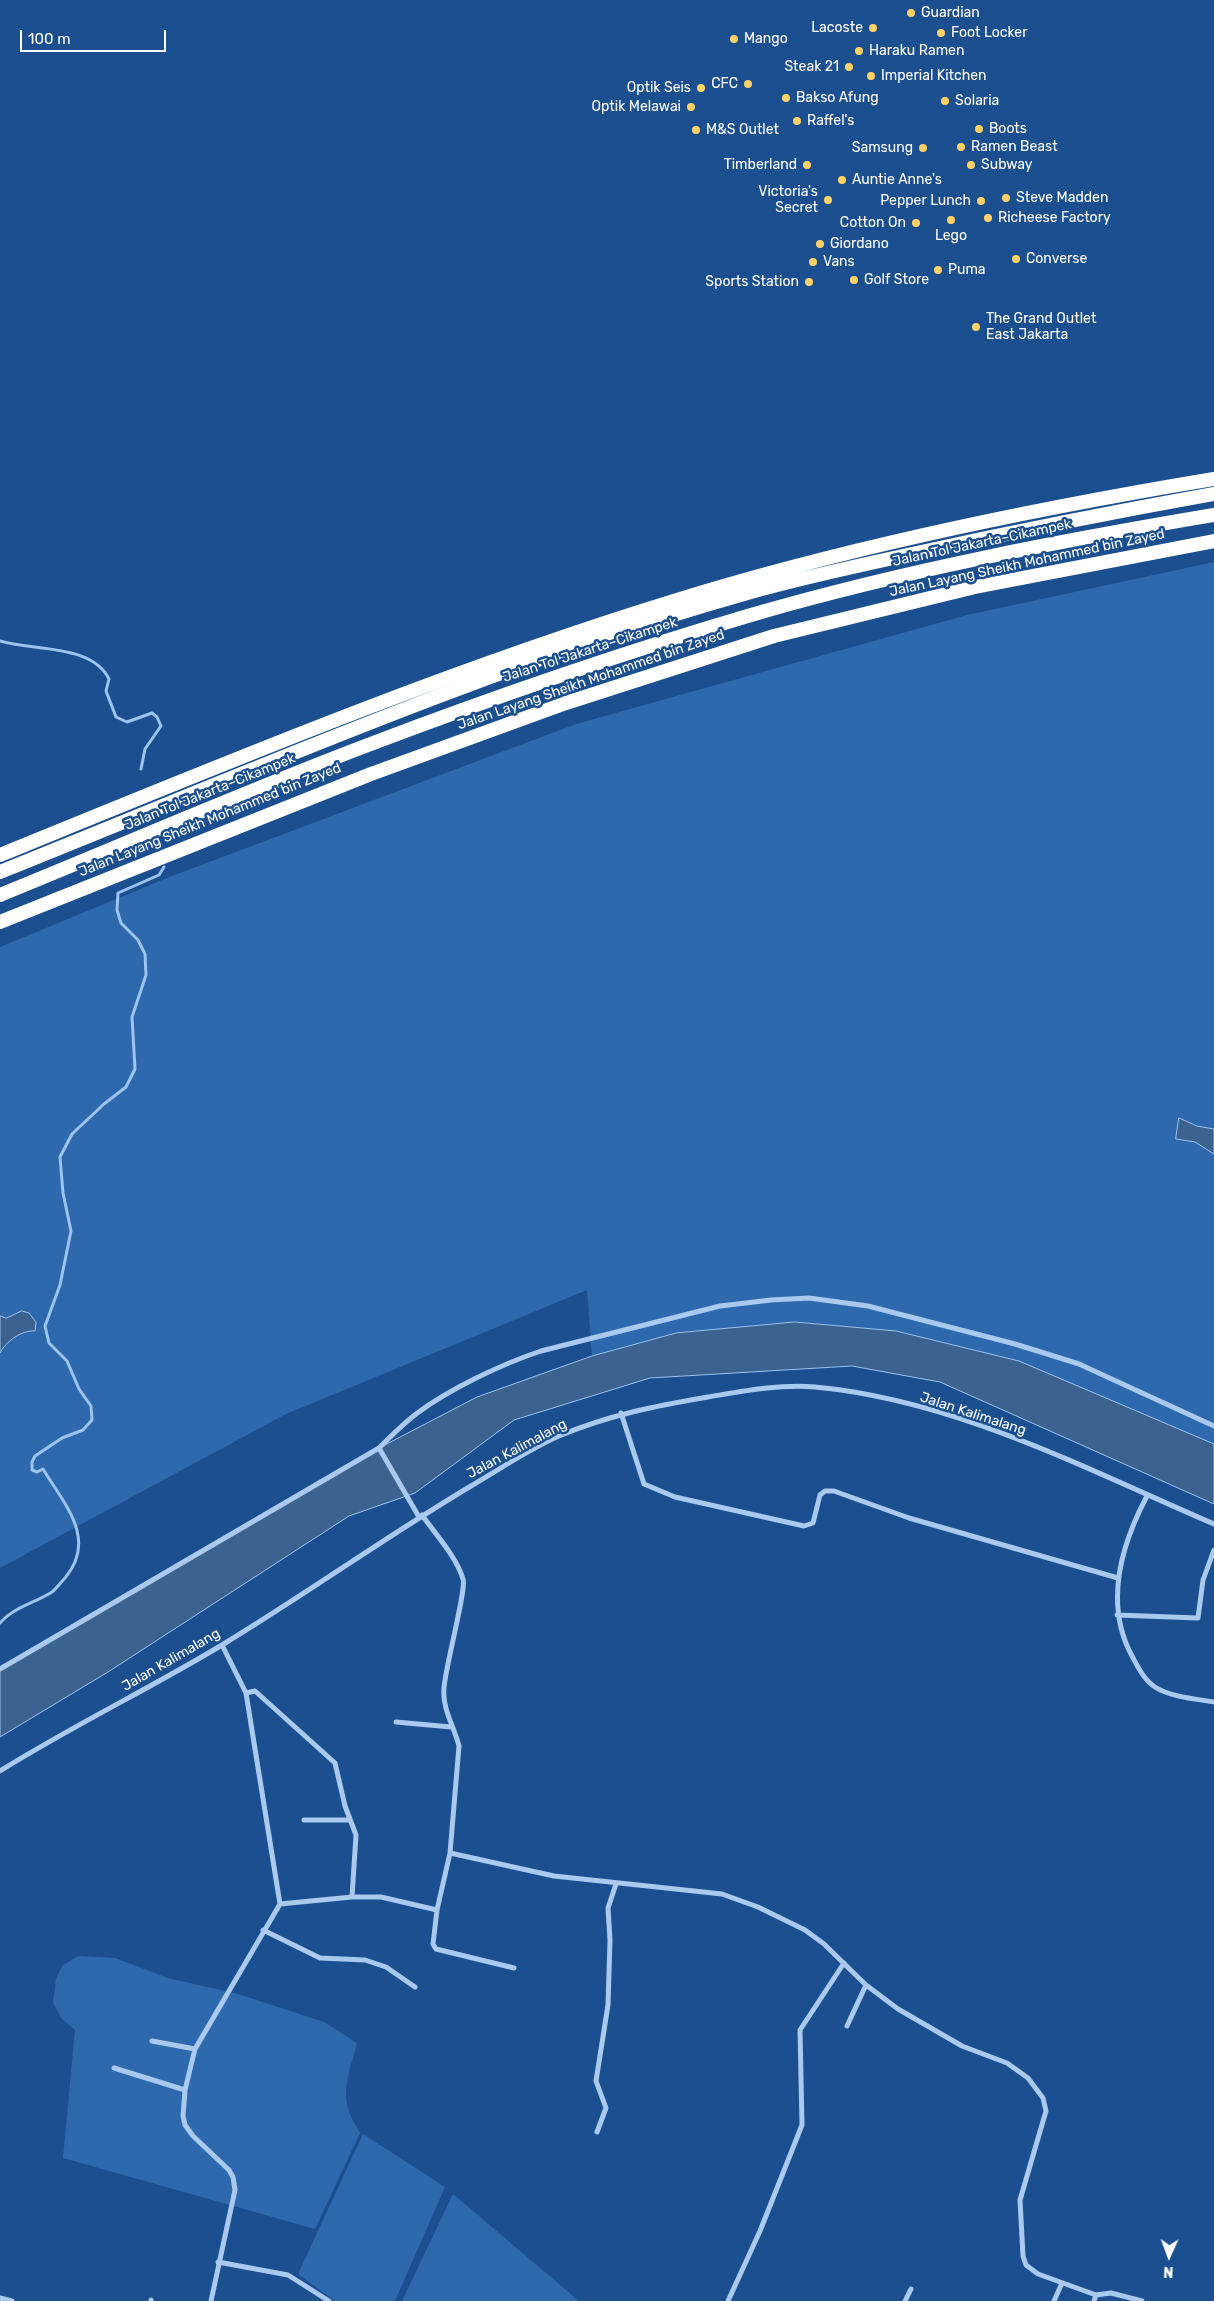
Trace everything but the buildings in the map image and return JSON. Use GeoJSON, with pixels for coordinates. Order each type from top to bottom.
{"type":"FeatureCollection","features":[{"type":"Feature","properties":{"kind":"highway"},"geometry":{"type":"LineString","coordinates":[[0,855],[356,712],[510,655],[678,599],[846,552],[994,520],[1214,479]]}},
{"type":"Feature","properties":{"kind":"highway","name":"Jalan Tol Jakarta–Cikampek"},"geometry":{"type":"LineString","coordinates":[[0,872],[420,703],[686,611],[828,571],[1023,530],[1214,494]]}},
{"type":"Feature","properties":{"kind":"highway","name":"Jalan Tol Jakarta–Cikampek"},"geometry":{"type":"LineString","coordinates":[[0,895],[383,739],[556,678],[715,626],[866,584],[1021,550],[1214,515]]}},
{"type":"Feature","properties":{"kind":"highway","name":"Jalan Layang Sheikh Mohammed bin Zayed"},"geometry":{"type":"LineString","coordinates":[[0,922],[370,774],[566,703],[774,636],[975,587],[1214,541]]}},
{"type":"Feature","properties":{"kind":"street"},"geometry":{"type":"LineString","coordinates":[[0,1669],[379,1448],[414,1415],[434,1401],[528,1356],[720,1306],[809,1298],[868,1306],[1016,1344],[1060,1358],[1214,1426]]}},
{"type":"Feature","properties":{"kind":"street","name":"Jalan Kalimalang"},"geometry":{"type":"LineString","coordinates":[[0,1771],[222,1645],[421,1516],[557,1437],[621,1413],[764,1388],[812,1387],[859,1393],[941,1412],[1020,1441],[1214,1524]]}},
{"type":"Feature","properties":{"kind":"street"},"geometry":{"type":"LineString","coordinates":[[621,1413],[644,1484],[675,1497],[804,1526],[813,1523],[820,1495],[825,1491],[834,1491],[909,1518],[1118,1578]]}},
{"type":"Feature","properties":{"kind":"street"},"geometry":{"type":"LineString","coordinates":[[379,1448],[414,1508],[464,1579],[463,1592],[451,1639],[444,1686],[451,1728],[456,1734],[459,1746],[450,1852],[437,1910],[433,1944],[436,1949],[514,1968]]}},
{"type":"Feature","properties":{"kind":"street"},"geometry":{"type":"LineString","coordinates":[[1148,1496],[1128,1536],[1118,1578],[1117,1615],[1126,1645],[1140,1671],[1150,1684],[1158,1689],[1172,1693],[1214,1702]]}},
{"type":"Feature","properties":{"kind":"street"},"geometry":{"type":"LineString","coordinates":[[1117,1615],[1198,1618],[1203,1580],[1214,1550]]}},
{"type":"Feature","properties":{"kind":"street"},"geometry":{"type":"LineString","coordinates":[[211,2301],[234,2190],[233,2177],[229,2170],[185,2126],[183,2116],[185,2090],[195,2049],[263,1930],[280,1904],[246,1693],[222,1645]]}},
{"type":"Feature","properties":{"kind":"street"},"geometry":{"type":"LineString","coordinates":[[246,1693],[255,1691],[336,1763],[350,1820],[356,1835],[352,1897]]}},
{"type":"Feature","properties":{"kind":"street"},"geometry":{"type":"LineString","coordinates":[[396,1722],[451,1728]]}},
{"type":"Feature","properties":{"kind":"street"},"geometry":{"type":"LineString","coordinates":[[304,1820],[350,1820]]}},
{"type":"Feature","properties":{"kind":"street"},"geometry":{"type":"LineString","coordinates":[[450,1852],[554,1876],[722,1894],[758,1907],[804,1930],[898,2009],[962,2046],[1007,2063],[1028,2078],[1043,2098],[1046,2111],[1041,2134],[1032,2154],[1020,2200],[1020,2241],[1026,2265],[1031,2270],[1096,2295],[1110,2293],[1142,2301]]}},
{"type":"Feature","properties":{"kind":"street"},"geometry":{"type":"LineString","coordinates":[[597,2132],[606,2108],[596,2081],[608,2006],[610,1940],[607,1926],[608,1908],[616,1884]]}},
{"type":"Feature","properties":{"kind":"street"},"geometry":{"type":"LineString","coordinates":[[280,1904],[352,1897],[388,1898],[437,1910]]}},
{"type":"Feature","properties":{"kind":"street"},"geometry":{"type":"LineString","coordinates":[[263,1930],[320,1958],[364,1960],[386,1967],[415,1987]]}},
{"type":"Feature","properties":{"kind":"street"},"geometry":{"type":"LineString","coordinates":[[728,2301],[760,2231],[802,2125],[800,2030],[844,1963]]}},
{"type":"Feature","properties":{"kind":"street"},"geometry":{"type":"LineString","coordinates":[[847,2026],[866,1984]]}},
{"type":"Feature","properties":{"kind":"street"},"geometry":{"type":"LineString","coordinates":[[152,2041],[195,2049]]}},
{"type":"Feature","properties":{"kind":"street"},"geometry":{"type":"LineString","coordinates":[[114,2068],[185,2090]]}},
{"type":"Feature","properties":{"kind":"street"},"geometry":{"type":"LineString","coordinates":[[218,2262],[288,2276],[329,2301]]}},
{"type":"Feature","properties":{"kind":"street"},"geometry":{"type":"LineString","coordinates":[[1054,2301],[1062,2283]]}},
{"type":"Feature","properties":{"kind":"street"},"geometry":{"type":"LineString","coordinates":[[905,2301],[911,2289]]}},
{"type":"Feature","properties":{"kind":"street"},"geometry":{"type":"LineString","coordinates":[[1094,2301],[1096,2295]]}},
{"type":"Feature","properties":{"kind":"street"},"geometry":{"type":"LineString","coordinates":[[0,2298],[12,2301]]}},
{"type":"Feature","properties":{"kind":"shaded area"},"geometry":{"type":"Polygon","coordinates":[[[1214,562],[1214,1445],[1019,1361],[896,1331],[795,1322],[676,1333],[592,1356],[587,1290],[286,1414],[0,1568],[0,947],[172,876],[576,724],[967,615],[1214,562]]]}},
{"type":"Feature","properties":{"kind":"shaded area"},"geometry":{"type":"Polygon","coordinates":[[[1179,1118],[1197,1126],[1214,1129],[1214,1154],[1195,1142],[1176,1139],[1179,1118]]]}},
{"type":"Feature","properties":{"kind":"shaded area"},"geometry":{"type":"Polygon","coordinates":[[[22,1311],[29,1313],[36,1322],[35,1331],[25,1332],[15,1337],[6,1344],[0,1353],[0,1316],[6,1318],[22,1311]]]}},
{"type":"Feature","properties":{"kind":"shaded area"},"geometry":{"type":"Polygon","coordinates":[[[795,1322],[896,1331],[1019,1361],[1214,1444],[1214,1504],[940,1382],[852,1366],[650,1378],[514,1420],[415,1493],[349,1516],[108,1672],[0,1737],[0,1670],[379,1448],[477,1397],[592,1356],[676,1333],[795,1322]]]}},
{"type":"Feature","properties":{"kind":"shaded area"},"geometry":{"type":"Polygon","coordinates":[[[78,1956],[115,1958],[168,1978],[238,1994],[324,2022],[357,2043],[348,2075],[346,2100],[349,2111],[360,2133],[315,2229],[63,2158],[75,2030],[62,2019],[53,2003],[56,1979],[62,1966],[78,1956]]]}},
{"type":"Feature","properties":{"kind":"shaded area"},"geometry":{"type":"Polygon","coordinates":[[[363,2134],[445,2187],[395,2301],[335,2301],[298,2274],[363,2134]]]}},
{"type":"Feature","properties":{"kind":"shaded area"},"geometry":{"type":"Polygon","coordinates":[[[453,2194],[579,2301],[402,2301],[453,2194]]]}},
{"type":"Feature","properties":{"kind":"waterway"},"geometry":{"type":"LineString","coordinates":[[0,641],[76,654],[89,660],[101,668],[109,679],[106,691],[116,717],[127,722],[152,713],[157,717],[161,726],[145,749],[141,769]]}},
{"type":"Feature","properties":{"kind":"waterway"},"geometry":{"type":"LineString","coordinates":[[0,1623],[12,1613],[54,1590],[74,1564],[78,1549],[78,1536],[68,1509],[43,1469],[37,1472],[32,1470],[32,1462],[35,1456],[62,1438],[83,1430],[92,1420],[91,1406],[79,1389],[67,1361],[49,1343],[45,1326],[60,1285],[71,1231],[63,1193],[60,1157],[72,1134],[104,1104],[126,1087],[135,1069],[132,1017],[146,975],[145,954],[138,940],[121,923],[117,910],[118,893],[159,875],[164,867]]}},
{"type":"Feature","properties":{"kind":"place","name":"Guardian"},"geometry":{"type":"Point","coordinates":[911,13]}},
{"type":"Feature","properties":{"kind":"place","name":"Lacoste"},"geometry":{"type":"Point","coordinates":[873,28]}},
{"type":"Feature","properties":{"kind":"place","name":"Foot Locker"},"geometry":{"type":"Point","coordinates":[941,33]}},
{"type":"Feature","properties":{"kind":"place","name":"Mango"},"geometry":{"type":"Point","coordinates":[734,39]}},
{"type":"Feature","properties":{"kind":"place","name":"Haraku Ramen"},"geometry":{"type":"Point","coordinates":[859,51]}},
{"type":"Feature","properties":{"kind":"place","name":"Steak 21"},"geometry":{"type":"Point","coordinates":[849,67]}},
{"type":"Feature","properties":{"kind":"place","name":"Imperial Kitchen"},"geometry":{"type":"Point","coordinates":[871,76]}},
{"type":"Feature","properties":{"kind":"place","name":"CFC"},"geometry":{"type":"Point","coordinates":[748,84]}},
{"type":"Feature","properties":{"kind":"place","name":"Optik Seis"},"geometry":{"type":"Point","coordinates":[701,88]}},
{"type":"Feature","properties":{"kind":"place","name":"Bakso Afung"},"geometry":{"type":"Point","coordinates":[786,98]}},
{"type":"Feature","properties":{"kind":"place","name":"Solaria"},"geometry":{"type":"Point","coordinates":[945,101]}},
{"type":"Feature","properties":{"kind":"place","name":"Optik Melawai"},"geometry":{"type":"Point","coordinates":[691,107]}},
{"type":"Feature","properties":{"kind":"place","name":"Raffel's"},"geometry":{"type":"Point","coordinates":[797,121]}},
{"type":"Feature","properties":{"kind":"place","name":"Boots"},"geometry":{"type":"Point","coordinates":[979,129]}},
{"type":"Feature","properties":{"kind":"place","name":"M&S Outlet"},"geometry":{"type":"Point","coordinates":[696,130]}},
{"type":"Feature","properties":{"kind":"place","name":"Ramen Beast"},"geometry":{"type":"Point","coordinates":[961,147]}},
{"type":"Feature","properties":{"kind":"place","name":"Samsung"},"geometry":{"type":"Point","coordinates":[923,148]}},
{"type":"Feature","properties":{"kind":"place","name":"Timberland"},"geometry":{"type":"Point","coordinates":[807,165]}},
{"type":"Feature","properties":{"kind":"place","name":"Subway"},"geometry":{"type":"Point","coordinates":[971,165]}},
{"type":"Feature","properties":{"kind":"place","name":"Auntie Anne's"},"geometry":{"type":"Point","coordinates":[842,180]}},
{"type":"Feature","properties":{"kind":"place","name":"Steve Madden"},"geometry":{"type":"Point","coordinates":[1006,198]}},
{"type":"Feature","properties":{"kind":"place","name":"Victoria's Secret"},"geometry":{"type":"Point","coordinates":[828,200]}},
{"type":"Feature","properties":{"kind":"place","name":"Pepper Lunch"},"geometry":{"type":"Point","coordinates":[981,201]}},
{"type":"Feature","properties":{"kind":"place","name":"Richeese Factory"},"geometry":{"type":"Point","coordinates":[988,218]}},
{"type":"Feature","properties":{"kind":"place","name":"Lego"},"geometry":{"type":"Point","coordinates":[951,220]}},
{"type":"Feature","properties":{"kind":"place","name":"Cotton On"},"geometry":{"type":"Point","coordinates":[916,223]}},
{"type":"Feature","properties":{"kind":"place","name":"Giordano"},"geometry":{"type":"Point","coordinates":[820,244]}},
{"type":"Feature","properties":{"kind":"place","name":"Converse"},"geometry":{"type":"Point","coordinates":[1016,259]}},
{"type":"Feature","properties":{"kind":"place","name":"Vans"},"geometry":{"type":"Point","coordinates":[813,262]}},
{"type":"Feature","properties":{"kind":"place","name":"Puma"},"geometry":{"type":"Point","coordinates":[938,270]}},
{"type":"Feature","properties":{"kind":"place","name":"Golf Store"},"geometry":{"type":"Point","coordinates":[854,280]}},
{"type":"Feature","properties":{"kind":"place","name":"Sports Station"},"geometry":{"type":"Point","coordinates":[809,282]}},
{"type":"Feature","properties":{"kind":"place","name":"The Grand Outlet East Jakarta"},"geometry":{"type":"Point","coordinates":[976,327]}}]}
